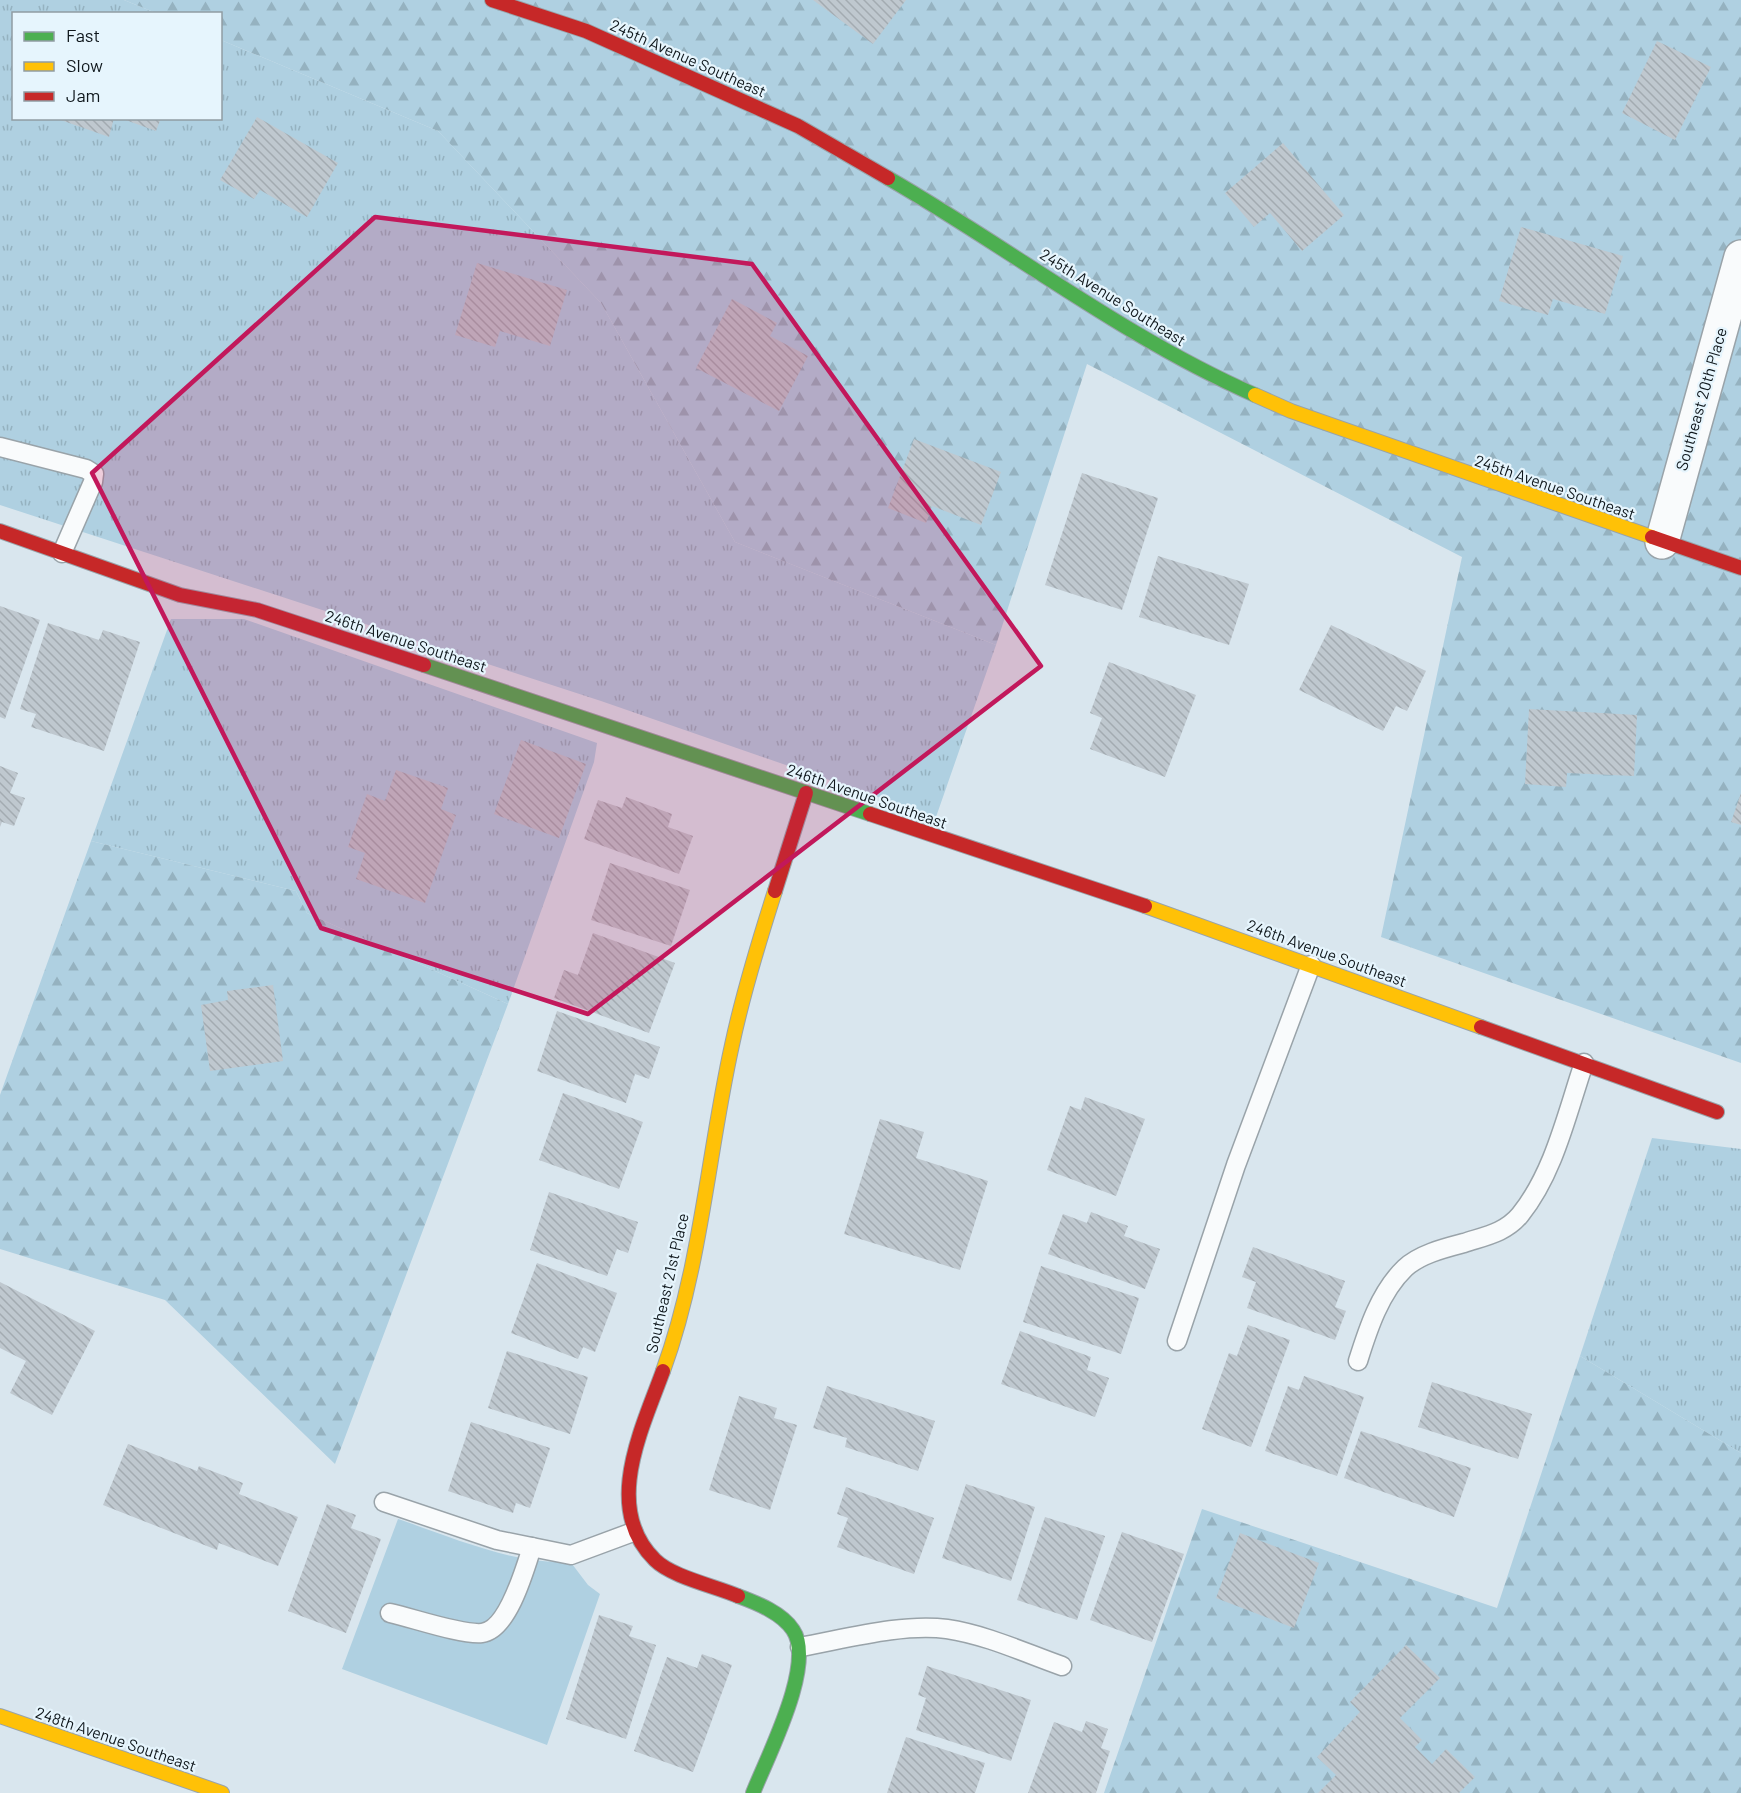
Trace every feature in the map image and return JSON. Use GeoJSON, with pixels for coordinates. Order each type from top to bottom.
{"type":"FeatureCollection","features":[{"type":"Feature","properties":{"kind":"street","name":"245th Avenue Southeast"},"geometry":{"type":"LineString","coordinates":[[492,0],[586,31],[798,126],[916,194],[1124,325],[1207,374],[1291,411],[1741,568]]}},
{"type":"Feature","properties":{"kind":"street","name":"Southeast 20th Place"},"geometry":{"type":"LineString","coordinates":[[1662,542],[1741,257]]}},
{"type":"Feature","properties":{"kind":"street","name":"246th Avenue Southeast"},"geometry":{"type":"LineString","coordinates":[[0,531],[180,595],[257,610],[806,793],[1311,965],[1717,1112]]}},
{"type":"Feature","properties":{"kind":"street","name":"Southeast 21st Place"},"geometry":{"type":"LineString","coordinates":[[633,1532],[628,1480],[636,1444],[672,1346],[694,1249],[732,1044],[765,922],[806,793]]}},
{"type":"Feature","properties":{"kind":"street"},"geometry":{"type":"LineString","coordinates":[[633,1532],[655,1560],[667,1568],[747,1601],[786,1621],[797,1636],[800,1647],[794,1684],[753,1793]]}},
{"type":"Feature","properties":{"kind":"street","name":"248th Avenue Southeast"},"geometry":{"type":"LineString","coordinates":[[0,1716],[222,1793]]}},
{"type":"Feature","properties":{"kind":"lane"},"geometry":{"type":"LineString","coordinates":[[0,447],[86,468],[94,474],[93,482],[62,553]]}},
{"type":"Feature","properties":{"kind":"lane"},"geometry":{"type":"LineString","coordinates":[[1177,1341],[1236,1165],[1311,965]]}},
{"type":"Feature","properties":{"kind":"lane"},"geometry":{"type":"LineString","coordinates":[[1358,1361],[1368,1331],[1386,1293],[1406,1267],[1431,1253],[1499,1233],[1520,1215],[1544,1173],[1584,1063]]}},
{"type":"Feature","properties":{"kind":"lane"},"geometry":{"type":"LineString","coordinates":[[384,1502],[496,1540],[571,1555],[633,1532]]}},
{"type":"Feature","properties":{"kind":"lane"},"geometry":{"type":"LineString","coordinates":[[390,1613],[483,1633],[497,1626],[516,1593],[532,1547]]}},
{"type":"Feature","properties":{"kind":"lane"},"geometry":{"type":"LineString","coordinates":[[800,1647],[917,1628],[947,1629],[977,1636],[1062,1666]]}},
{"type":"Feature","properties":{"kind":"highlighted area"},"geometry":{"type":"Polygon","coordinates":[[[375,217],[752,264],[1041,666],[588,1014],[321,928],[92,473],[375,217]]]}},
{"type":"Feature","properties":{"kind":"green space"},"geometry":{"type":"Polygon","coordinates":[[[0,0],[124,0],[154,12],[12,12],[12,120],[222,120],[222,40],[438,131],[601,303],[735,542],[996,645],[936,817],[601,701],[0,505],[0,0]]]}},
{"type":"Feature","properties":{"kind":"green space"},"geometry":{"type":"Polygon","coordinates":[[[124,0],[1741,0],[1741,1063],[1381,937],[1462,557],[1087,364],[996,645],[735,542],[601,303],[438,131],[222,40],[222,12],[154,12],[124,0]]]}},
{"type":"Feature","properties":{"kind":"green space"},"geometry":{"type":"Polygon","coordinates":[[[171,619],[244,619],[597,743],[594,762],[508,1004],[307,913],[296,891],[91,841],[171,619]]]}},
{"type":"Feature","properties":{"kind":"green space"},"geometry":{"type":"Polygon","coordinates":[[[91,841],[296,891],[307,913],[508,1004],[335,1464],[165,1300],[0,1249],[0,1095],[91,841]]]}},
{"type":"Feature","properties":{"kind":"green space"},"geometry":{"type":"Polygon","coordinates":[[[1652,1138],[1741,1149],[1741,1453],[1580,1356],[1652,1138]]]}},
{"type":"Feature","properties":{"kind":"green space"},"geometry":{"type":"Polygon","coordinates":[[[1580,1356],[1741,1453],[1741,1793],[1104,1793],[1202,1509],[1497,1608],[1580,1356]]]}},
{"type":"Feature","properties":{"kind":"green space"},"geometry":{"type":"Polygon","coordinates":[[[398,1519],[507,1555],[551,1561],[569,1560],[588,1585],[600,1594],[547,1745],[342,1669],[398,1519]]]}},
{"type":"Feature","properties":{"kind":"building"},"geometry":{"type":"Polygon","coordinates":[[[813,0],[906,0],[873,44],[813,0]]]}},
{"type":"Feature","properties":{"kind":"building"},"geometry":{"type":"Polygon","coordinates":[[[1657,41],[1711,67],[1675,140],[1622,113],[1657,41]]]}},
{"type":"Feature","properties":{"kind":"building"},"geometry":{"type":"Polygon","coordinates":[[[257,117],[338,163],[307,217],[260,190],[254,199],[220,180],[257,117]]]}},
{"type":"Feature","properties":{"kind":"building"},"geometry":{"type":"Polygon","coordinates":[[[61,120],[113,120],[109,137],[61,120]]]}},
{"type":"Feature","properties":{"kind":"building"},"geometry":{"type":"Polygon","coordinates":[[[126,120],[160,120],[156,131],[126,120]]]}},
{"type":"Feature","properties":{"kind":"building"},"geometry":{"type":"Polygon","coordinates":[[[1283,143],[1344,215],[1302,251],[1270,213],[1254,227],[1225,193],[1283,143]]]}},
{"type":"Feature","properties":{"kind":"building"},"geometry":{"type":"Polygon","coordinates":[[[1521,227],[1623,256],[1605,314],[1553,299],[1548,315],[1499,301],[1521,227]]]}},
{"type":"Feature","properties":{"kind":"building"},"geometry":{"type":"Polygon","coordinates":[[[477,263],[567,290],[550,346],[500,331],[495,347],[455,335],[477,263]]]}},
{"type":"Feature","properties":{"kind":"building"},"geometry":{"type":"Polygon","coordinates":[[[732,299],[777,323],[770,336],[808,356],[779,411],[696,368],[732,299]]]}},
{"type":"Feature","properties":{"kind":"building"},"geometry":{"type":"Polygon","coordinates":[[[914,439],[1001,472],[981,525],[932,506],[926,523],[888,508],[914,439]]]}},
{"type":"Feature","properties":{"kind":"building"},"geometry":{"type":"Polygon","coordinates":[[[1082,473],[1158,498],[1122,610],[1045,585],[1082,473]]]}},
{"type":"Feature","properties":{"kind":"building"},"geometry":{"type":"Polygon","coordinates":[[[1158,556],[1249,584],[1229,645],[1139,617],[1158,556]]]}},
{"type":"Feature","properties":{"kind":"building"},"geometry":{"type":"Polygon","coordinates":[[[0,606],[40,620],[5,719],[0,717],[0,606]]]}},
{"type":"Feature","properties":{"kind":"building"},"geometry":{"type":"Polygon","coordinates":[[[48,623],[99,640],[103,630],[140,642],[104,751],[31,727],[36,714],[20,709],[48,623]]]}},
{"type":"Feature","properties":{"kind":"building"},"geometry":{"type":"Polygon","coordinates":[[[1331,625],[1426,671],[1407,711],[1396,706],[1383,731],[1299,690],[1331,625]]]}},
{"type":"Feature","properties":{"kind":"building"},"geometry":{"type":"Polygon","coordinates":[[[1109,662],[1196,695],[1165,777],[1090,749],[1102,718],[1090,713],[1109,662]]]}},
{"type":"Feature","properties":{"kind":"building"},"geometry":{"type":"Polygon","coordinates":[[[1529,709],[1637,715],[1634,776],[1567,773],[1566,787],[1525,784],[1529,709]]]}},
{"type":"Feature","properties":{"kind":"building"},"geometry":{"type":"Polygon","coordinates":[[[521,740],[586,764],[559,838],[494,814],[521,740]]]}},
{"type":"Feature","properties":{"kind":"building"},"geometry":{"type":"Polygon","coordinates":[[[0,766],[18,773],[10,793],[25,798],[14,826],[2,822],[0,827],[0,766]]]}},
{"type":"Feature","properties":{"kind":"building"},"geometry":{"type":"Polygon","coordinates":[[[396,770],[448,788],[441,809],[456,815],[425,903],[356,879],[365,853],[348,847],[367,794],[385,801],[396,770]]]}},
{"type":"Feature","properties":{"kind":"building"},"geometry":{"type":"Polygon","coordinates":[[[1741,793],[1741,825],[1731,822],[1741,793]]]}},
{"type":"Feature","properties":{"kind":"building"},"geometry":{"type":"Polygon","coordinates":[[[626,797],[672,814],[668,827],[693,836],[679,874],[584,839],[598,800],[622,808],[626,797]]]}},
{"type":"Feature","properties":{"kind":"building"},"geometry":{"type":"Polygon","coordinates":[[[610,863],[690,890],[671,946],[591,920],[610,863]]]}},
{"type":"Feature","properties":{"kind":"building"},"geometry":{"type":"Polygon","coordinates":[[[593,933],[675,963],[649,1033],[554,998],[564,970],[578,975],[593,933]]]}},
{"type":"Feature","properties":{"kind":"building"},"geometry":{"type":"Polygon","coordinates":[[[273,985],[283,1061],[210,1071],[201,1005],[228,1000],[227,991],[273,985]]]}},
{"type":"Feature","properties":{"kind":"building"},"geometry":{"type":"Polygon","coordinates":[[[557,1011],[660,1047],[649,1079],[635,1074],[626,1103],[537,1071],[557,1011]]]}},
{"type":"Feature","properties":{"kind":"building"},"geometry":{"type":"Polygon","coordinates":[[[563,1093],[643,1122],[619,1189],[539,1160],[563,1093]]]}},
{"type":"Feature","properties":{"kind":"building"},"geometry":{"type":"Polygon","coordinates":[[[1085,1097],[1145,1119],[1116,1196],[1047,1170],[1070,1106],[1081,1110],[1085,1097]]]}},
{"type":"Feature","properties":{"kind":"building"},"geometry":{"type":"Polygon","coordinates":[[[880,1119],[924,1132],[916,1158],[988,1181],[960,1270],[844,1234],[880,1119]]]}},
{"type":"Feature","properties":{"kind":"building"},"geometry":{"type":"Polygon","coordinates":[[[549,1192],[638,1222],[628,1253],[617,1249],[607,1276],[530,1250],[549,1192]]]}},
{"type":"Feature","properties":{"kind":"building"},"geometry":{"type":"Polygon","coordinates":[[[1091,1212],[1128,1226],[1124,1236],[1160,1249],[1145,1289],[1048,1254],[1063,1214],[1087,1223],[1091,1212]]]}},
{"type":"Feature","properties":{"kind":"building"},"geometry":{"type":"Polygon","coordinates":[[[1253,1247],[1345,1281],[1335,1307],[1346,1311],[1335,1340],[1247,1308],[1256,1282],[1242,1277],[1253,1247]]]}},
{"type":"Feature","properties":{"kind":"building"},"geometry":{"type":"Polygon","coordinates":[[[537,1263],[617,1293],[595,1352],[583,1347],[578,1359],[511,1333],[537,1263]]]}},
{"type":"Feature","properties":{"kind":"building"},"geometry":{"type":"Polygon","coordinates":[[[1041,1266],[1139,1298],[1121,1354],[1023,1322],[1041,1266]]]}},
{"type":"Feature","properties":{"kind":"building"},"geometry":{"type":"Polygon","coordinates":[[[0,1282],[95,1331],[52,1415],[10,1393],[26,1361],[0,1348],[0,1282]]]}},
{"type":"Feature","properties":{"kind":"building"},"geometry":{"type":"Polygon","coordinates":[[[1248,1325],[1290,1340],[1251,1447],[1202,1429],[1229,1353],[1237,1356],[1248,1325]]]}},
{"type":"Feature","properties":{"kind":"building"},"geometry":{"type":"Polygon","coordinates":[[[1020,1331],[1091,1357],[1087,1370],[1109,1378],[1095,1417],[1001,1384],[1020,1331]]]}},
{"type":"Feature","properties":{"kind":"building"},"geometry":{"type":"Polygon","coordinates":[[[507,1351],[588,1377],[570,1434],[488,1408],[507,1351]]]}},
{"type":"Feature","properties":{"kind":"building"},"geometry":{"type":"Polygon","coordinates":[[[1304,1376],[1364,1397],[1337,1476],[1265,1451],[1288,1386],[1299,1390],[1304,1376]]]}},
{"type":"Feature","properties":{"kind":"building"},"geometry":{"type":"Polygon","coordinates":[[[1432,1382],[1532,1414],[1518,1459],[1418,1427],[1432,1382]]]}},
{"type":"Feature","properties":{"kind":"building"},"geometry":{"type":"Polygon","coordinates":[[[827,1386],[935,1421],[918,1471],[845,1447],[847,1438],[813,1428],[827,1386]]]}},
{"type":"Feature","properties":{"kind":"building"},"geometry":{"type":"Polygon","coordinates":[[[739,1396],[777,1408],[774,1418],[797,1425],[770,1510],[709,1490],[739,1396]]]}},
{"type":"Feature","properties":{"kind":"building"},"geometry":{"type":"Polygon","coordinates":[[[471,1422],[550,1448],[530,1508],[516,1503],[513,1513],[448,1491],[471,1422]]]}},
{"type":"Feature","properties":{"kind":"building"},"geometry":{"type":"Polygon","coordinates":[[[1361,1431],[1471,1468],[1454,1517],[1344,1478],[1361,1431]]]}},
{"type":"Feature","properties":{"kind":"building"},"geometry":{"type":"Polygon","coordinates":[[[128,1444],[197,1471],[199,1466],[243,1483],[239,1494],[298,1517],[278,1566],[219,1543],[217,1550],[103,1505],[128,1444]]]}},
{"type":"Feature","properties":{"kind":"building"},"geometry":{"type":"Polygon","coordinates":[[[966,1484],[1035,1507],[1011,1581],[942,1558],[966,1484]]]}},
{"type":"Feature","properties":{"kind":"building"},"geometry":{"type":"Polygon","coordinates":[[[846,1487],[934,1518],[914,1574],[837,1547],[848,1518],[837,1514],[846,1487]]]}},
{"type":"Feature","properties":{"kind":"building"},"geometry":{"type":"Polygon","coordinates":[[[327,1504],[356,1515],[351,1528],[381,1539],[346,1633],[288,1611],[327,1504]]]}},
{"type":"Feature","properties":{"kind":"building"},"geometry":{"type":"Polygon","coordinates":[[[1045,1517],[1105,1536],[1077,1620],[1017,1600],[1045,1517]]]}},
{"type":"Feature","properties":{"kind":"building"},"geometry":{"type":"Polygon","coordinates":[[[1122,1532],[1184,1554],[1152,1642],[1090,1620],[1122,1532]]]}},
{"type":"Feature","properties":{"kind":"building"},"geometry":{"type":"Polygon","coordinates":[[[1240,1533],[1319,1563],[1294,1628],[1216,1598],[1240,1533]]]}},
{"type":"Feature","properties":{"kind":"building"},"geometry":{"type":"Polygon","coordinates":[[[599,1615],[633,1626],[629,1636],[656,1645],[626,1739],[566,1719],[599,1615]]]}},
{"type":"Feature","properties":{"kind":"building"},"geometry":{"type":"Polygon","coordinates":[[[1406,1645],[1440,1678],[1400,1718],[1422,1740],[1415,1747],[1432,1764],[1446,1749],[1475,1777],[1459,1793],[1318,1793],[1336,1775],[1317,1757],[1360,1712],[1350,1702],[1406,1645]]]}},
{"type":"Feature","properties":{"kind":"building"},"geometry":{"type":"Polygon","coordinates":[[[702,1654],[732,1665],[693,1772],[634,1751],[667,1657],[697,1668],[702,1654]]]}},
{"type":"Feature","properties":{"kind":"building"},"geometry":{"type":"Polygon","coordinates":[[[927,1666],[1031,1700],[1011,1761],[916,1730],[926,1698],[918,1695],[927,1666]]]}},
{"type":"Feature","properties":{"kind":"building"},"geometry":{"type":"Polygon","coordinates":[[[1086,1721],[1108,1729],[1101,1748],[1110,1751],[1096,1793],[1028,1793],[1054,1722],[1082,1732],[1086,1721]]]}},
{"type":"Feature","properties":{"kind":"building"},"geometry":{"type":"Polygon","coordinates":[[[906,1737],[985,1763],[975,1793],[887,1793],[906,1737]]]}},
{"type":"Feature","properties":{"kind":"traffic: fast"},"geometry":{"type":"LineString","coordinates":[[888,178],[1114,320],[1160,347],[1255,395]]}},
{"type":"Feature","properties":{"kind":"traffic: fast"},"geometry":{"type":"LineString","coordinates":[[424,665],[870,814]]}},
{"type":"Feature","properties":{"kind":"traffic: fast"},"geometry":{"type":"LineString","coordinates":[[738,1596],[761,1605],[782,1618],[793,1630],[798,1645],[798,1665],[787,1711],[753,1793]]}},
{"type":"Feature","properties":{"kind":"traffic: slow"},"geometry":{"type":"LineString","coordinates":[[1255,395],[1291,411],[1652,537]]}},
{"type":"Feature","properties":{"kind":"traffic: slow"},"geometry":{"type":"LineString","coordinates":[[663,1371],[676,1332],[695,1251],[736,1026],[775,891]]}},
{"type":"Feature","properties":{"kind":"traffic: slow"},"geometry":{"type":"LineString","coordinates":[[1145,906],[1481,1027]]}},
{"type":"Feature","properties":{"kind":"traffic: slow"},"geometry":{"type":"LineString","coordinates":[[0,1716],[222,1793]]}},
{"type":"Feature","properties":{"kind":"traffic: jam"},"geometry":{"type":"LineString","coordinates":[[492,0],[586,31],[798,126],[888,178]]}},
{"type":"Feature","properties":{"kind":"traffic: jam"},"geometry":{"type":"LineString","coordinates":[[0,531],[180,595],[257,610],[424,665]]}},
{"type":"Feature","properties":{"kind":"traffic: jam"},"geometry":{"type":"LineString","coordinates":[[1652,537],[1741,568]]}},
{"type":"Feature","properties":{"kind":"traffic: jam"},"geometry":{"type":"LineString","coordinates":[[775,891],[806,793]]}},
{"type":"Feature","properties":{"kind":"traffic: jam"},"geometry":{"type":"LineString","coordinates":[[870,814],[1145,906]]}},
{"type":"Feature","properties":{"kind":"traffic: jam"},"geometry":{"type":"LineString","coordinates":[[1481,1027],[1717,1112]]}},
{"type":"Feature","properties":{"kind":"traffic: jam"},"geometry":{"type":"LineString","coordinates":[[663,1371],[645,1418],[631,1468],[629,1493],[631,1517],[639,1539],[655,1560],[663,1566],[683,1576],[738,1596]]}}]}
